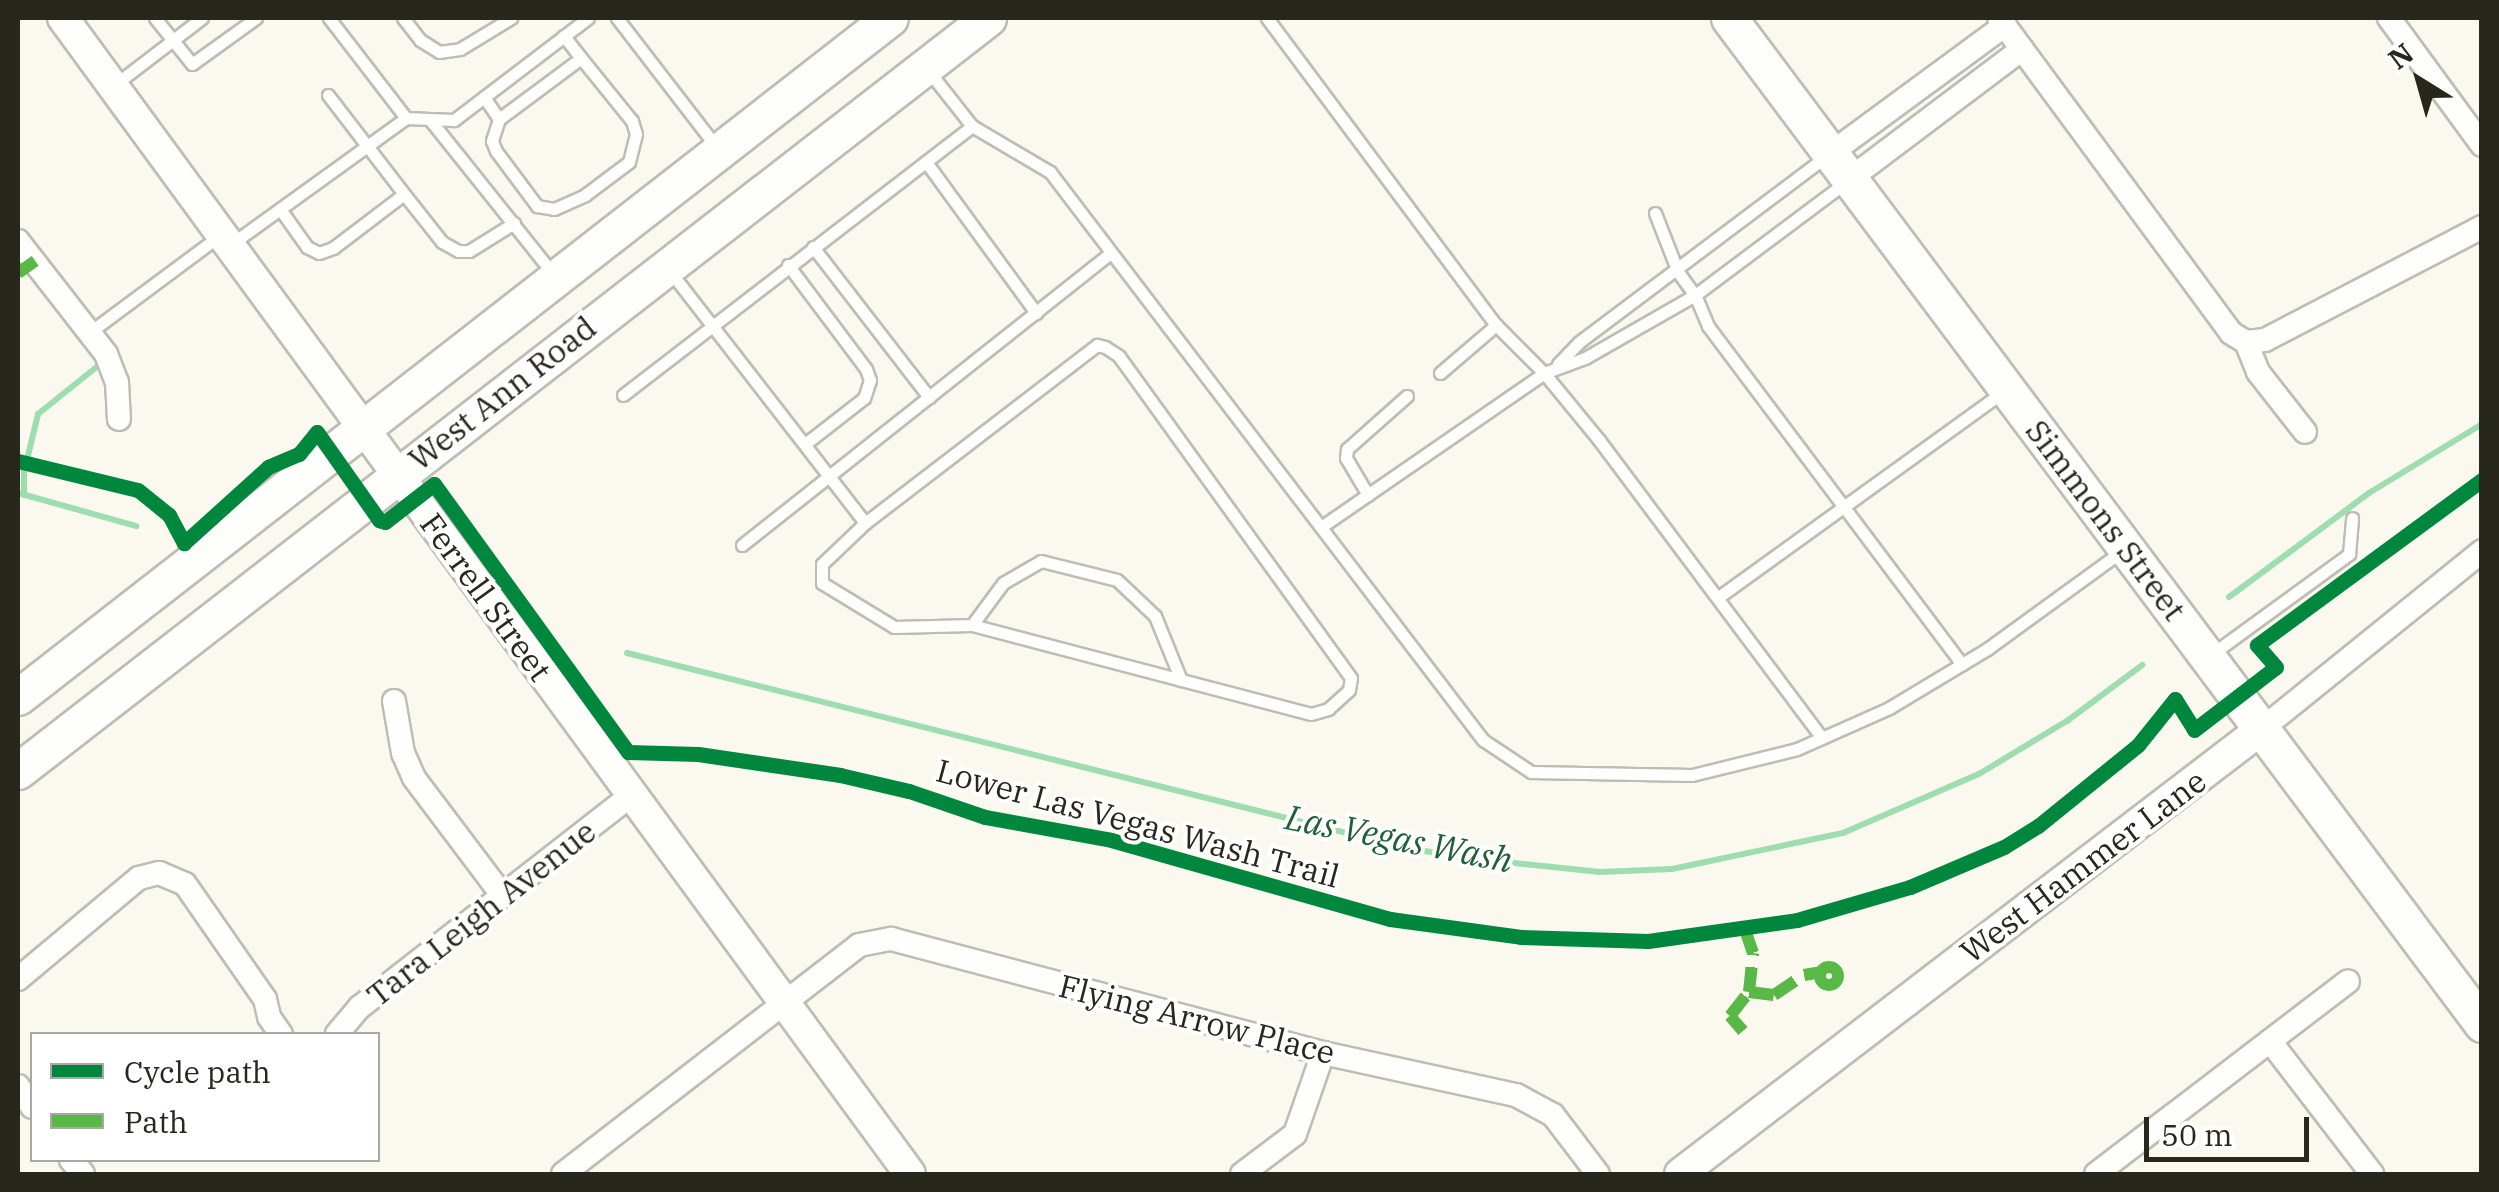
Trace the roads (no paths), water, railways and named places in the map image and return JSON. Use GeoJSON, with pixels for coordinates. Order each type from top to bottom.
{"type":"FeatureCollection","features":[{"type":"Feature","properties":{"kind":"main road","name":"West Ann Road"},"geometry":{"type":"LineString","coordinates":[[18,696],[888,18]]}},
{"type":"Feature","properties":{"kind":"main road"},"geometry":{"type":"LineString","coordinates":[[888,18],[924,66]]}},
{"type":"Feature","properties":{"kind":"main road","name":"West Ann Road"},"geometry":{"type":"LineString","coordinates":[[18,770],[988,18]]}},
{"type":"Feature","properties":{"kind":"main road","name":"Simmons Street"},"geometry":{"type":"LineString","coordinates":[[1730,18],[2482,1024]]}},
{"type":"Feature","properties":{"kind":"street","name":"Ferrell Street"},"geometry":{"type":"LineString","coordinates":[[63,18],[910,1174]]}},
{"type":"Feature","properties":{"kind":"street"},"geometry":{"type":"LineString","coordinates":[[2389,18],[2482,145]]}},
{"type":"Feature","properties":{"kind":"street"},"geometry":{"type":"LineString","coordinates":[[1841,166],[2002,21],[2230,333],[2246,342],[2265,340],[2482,227]]}},
{"type":"Feature","properties":{"kind":"street"},"geometry":{"type":"LineString","coordinates":[[1841,166],[2022,49]]}},
{"type":"Feature","properties":{"kind":"street"},"geometry":{"type":"LineString","coordinates":[[18,241],[90,332],[117,382],[119,419]]}},
{"type":"Feature","properties":{"kind":"street"},"geometry":{"type":"LineString","coordinates":[[2246,342],[2258,372],[2305,432]]}},
{"type":"Feature","properties":{"kind":"street","name":"West Hammer Lane"},"geometry":{"type":"LineString","coordinates":[[1680,1174],[2263,728],[2482,551]]}},
{"type":"Feature","properties":{"kind":"street"},"geometry":{"type":"LineString","coordinates":[[394,702],[403,753],[414,778],[503,896]]}},
{"type":"Feature","properties":{"kind":"street","name":"Tara Leigh Avenue"},"geometry":{"type":"LineString","coordinates":[[339,1032],[360,1007],[630,796]]}},
{"type":"Feature","properties":{"kind":"street"},"geometry":{"type":"LineString","coordinates":[[18,978],[139,878],[159,873],[185,884],[266,998],[270,1017],[281,1032]]}},
{"type":"Feature","properties":{"kind":"street","name":"Flying Arrow Place"},"geometry":{"type":"LineString","coordinates":[[562,1174],[859,945],[890,939],[1323,1053],[1440,1076],[1538,1104],[1553,1115],[1598,1174]]}},
{"type":"Feature","properties":{"kind":"street"},"geometry":{"type":"LineString","coordinates":[[2096,1174],[2348,981]]}},
{"type":"Feature","properties":{"kind":"street"},"geometry":{"type":"LineString","coordinates":[[2270,1042],[2372,1174]]}},
{"type":"Feature","properties":{"kind":"street"},"geometry":{"type":"LineString","coordinates":[[1242,1174],[1295,1134],[1323,1053]]}},
{"type":"Feature","properties":{"kind":"lane"},"geometry":{"type":"LineString","coordinates":[[155,18],[170,42],[192,64],[256,18]]}},
{"type":"Feature","properties":{"kind":"lane"},"geometry":{"type":"LineString","coordinates":[[114,86],[202,18]]}},
{"type":"Feature","properties":{"kind":"lane"},"geometry":{"type":"LineString","coordinates":[[330,18],[406,118]]}},
{"type":"Feature","properties":{"kind":"lane"},"geometry":{"type":"LineString","coordinates":[[404,18],[420,40],[439,52],[460,49],[512,18]]}},
{"type":"Feature","properties":{"kind":"lane"},"geometry":{"type":"LineString","coordinates":[[90,332],[226,240],[280,209],[406,118],[454,120],[588,18]]}},
{"type":"Feature","properties":{"kind":"lane"},"geometry":{"type":"LineString","coordinates":[[617,18],[719,151]]}},
{"type":"Feature","properties":{"kind":"lane"},"geometry":{"type":"LineString","coordinates":[[1267,18],[1496,325],[1544,373],[1720,596],[1822,738]]}},
{"type":"Feature","properties":{"kind":"lane"},"geometry":{"type":"LineString","coordinates":[[564,36],[632,120],[636,134],[628,162],[585,195],[554,209],[538,206],[492,141],[499,119],[581,58]]}},
{"type":"Feature","properties":{"kind":"lane"},"geometry":{"type":"LineString","coordinates":[[924,66],[972,126],[1050,172],[1483,740],[1531,772],[1692,776],[1822,738],[1890,708],[1962,664],[2127,548]]}},
{"type":"Feature","properties":{"kind":"lane"},"geometry":{"type":"LineString","coordinates":[[328,95],[442,242],[458,251],[469,251],[514,223]]}},
{"type":"Feature","properties":{"kind":"lane"},"geometry":{"type":"LineString","coordinates":[[484,97],[499,119]]}},
{"type":"Feature","properties":{"kind":"lane"},"geometry":{"type":"LineString","coordinates":[[431,121],[556,277]]}},
{"type":"Feature","properties":{"kind":"lane"},"geometry":{"type":"LineString","coordinates":[[623,394],[972,126]]}},
{"type":"Feature","properties":{"kind":"lane"},"geometry":{"type":"LineString","coordinates":[[926,162],[1036,313]]}},
{"type":"Feature","properties":{"kind":"lane"},"geometry":{"type":"LineString","coordinates":[[1557,366],[1579,342],[1678,272],[1841,166]]}},
{"type":"Feature","properties":{"kind":"lane"},"geometry":{"type":"LineString","coordinates":[[1321,527],[1544,373],[1586,358],[1694,295],[1841,166]]}},
{"type":"Feature","properties":{"kind":"lane"},"geometry":{"type":"LineString","coordinates":[[280,209],[307,247],[319,253],[333,248],[404,194]]}},
{"type":"Feature","properties":{"kind":"lane"},"geometry":{"type":"LineString","coordinates":[[1655,213],[1678,272],[1708,326],[1962,664]]}},
{"type":"Feature","properties":{"kind":"lane"},"geometry":{"type":"LineString","coordinates":[[813,246],[929,397]]}},
{"type":"Feature","properties":{"kind":"lane"},"geometry":{"type":"LineString","coordinates":[[742,545],[1112,253]]}},
{"type":"Feature","properties":{"kind":"lane"},"geometry":{"type":"LineString","coordinates":[[788,265],[866,369],[870,380],[864,398],[805,444]]}},
{"type":"Feature","properties":{"kind":"lane"},"geometry":{"type":"LineString","coordinates":[[667,266],[865,523]]}},
{"type":"Feature","properties":{"kind":"lane"},"geometry":{"type":"LineString","coordinates":[[1440,373],[1496,325]]}},
{"type":"Feature","properties":{"kind":"lane"},"geometry":{"type":"LineString","coordinates":[[1097,345],[1106,347],[1119,356],[1351,678],[1342,698],[1311,714],[972,625],[894,627],[822,583],[822,564],[865,523],[1097,345]]}},
{"type":"Feature","properties":{"kind":"lane"},"geometry":{"type":"LineString","coordinates":[[1720,596],[2008,389]]}},
{"type":"Feature","properties":{"kind":"lane"},"geometry":{"type":"LineString","coordinates":[[1368,495],[1346,458],[1346,449],[1408,396]]}},
{"type":"Feature","properties":{"kind":"lane"},"geometry":{"type":"LineString","coordinates":[[2208,656],[2349,554],[2352,518]]}},
{"type":"Feature","properties":{"kind":"lane"},"geometry":{"type":"LineString","coordinates":[[972,625],[1003,582],[1041,561],[1116,580],[1155,616],[1181,680]]}},
{"type":"Feature","properties":{"kind":"waterway"},"geometry":{"type":"LineString","coordinates":[[24,495],[24,472],[38,414],[104,361]]}},
{"type":"Feature","properties":{"kind":"waterway","name":"Las Vegas Wash"},"geometry":{"type":"LineString","coordinates":[[2229,597],[2369,493],[2482,424]]}},
{"type":"Feature","properties":{"kind":"waterway","name":"Las Vegas Wash"},"geometry":{"type":"LineString","coordinates":[[18,493],[136,526]]}},
{"type":"Feature","properties":{"kind":"waterway","name":"Las Vegas Wash"},"geometry":{"type":"LineString","coordinates":[[627,653],[1399,846],[1457,857],[1600,872],[1672,869],[1843,833],[1979,774],[2067,721],[2142,665]]}}]}
